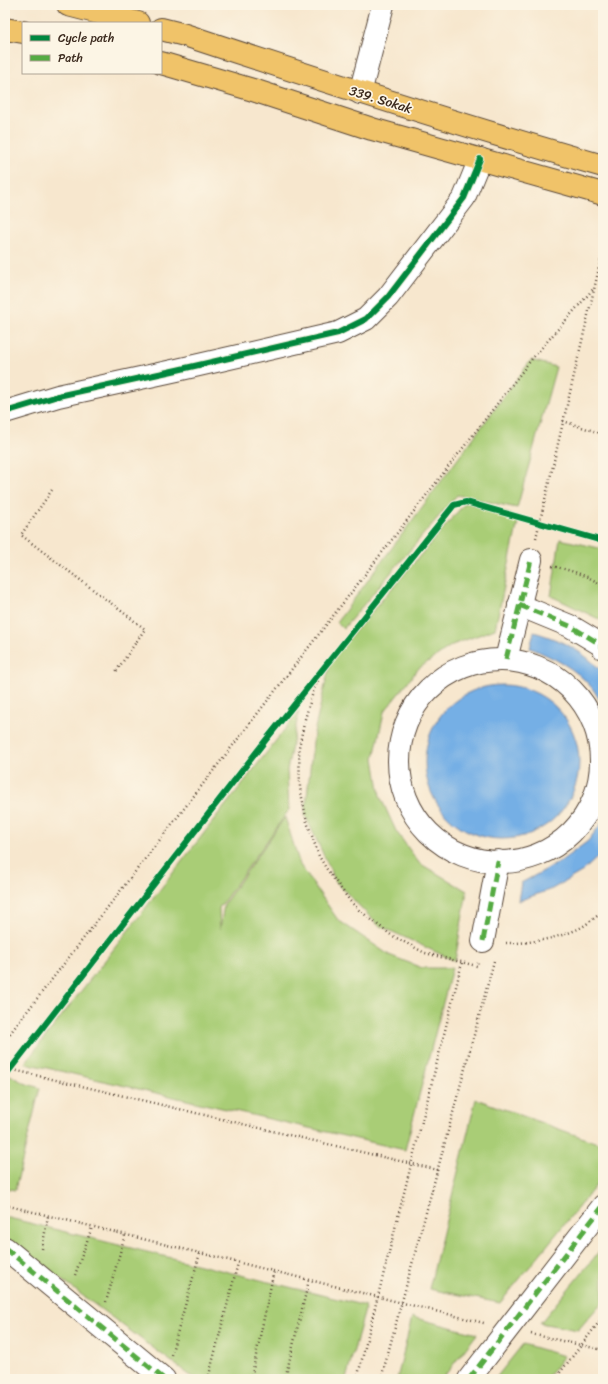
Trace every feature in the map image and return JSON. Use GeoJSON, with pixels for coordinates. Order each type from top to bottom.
{"type":"FeatureCollection","features":[{"type":"Feature","properties":{"kind":"main road"},"geometry":{"type":"LineString","coordinates":[[68,5],[134,22]]}},
{"type":"Feature","properties":{"kind":"main road"},"geometry":{"type":"LineString","coordinates":[[5,28],[22,32]]}},
{"type":"Feature","properties":{"kind":"main road","name":"339. Sokak"},"geometry":{"type":"LineString","coordinates":[[162,29],[185,35],[360,93],[532,146],[603,166]]}},
{"type":"Feature","properties":{"kind":"main road"},"geometry":{"type":"LineString","coordinates":[[162,63],[253,90],[372,129],[603,194]]}},
{"type":"Feature","properties":{"kind":"street"},"geometry":{"type":"LineString","coordinates":[[360,93],[383,5]]}},
{"type":"Feature","properties":{"kind":"street"},"geometry":{"type":"LineString","coordinates":[[5,412],[58,396],[338,332],[366,319],[388,297],[464,198],[480,159]]}},
{"type":"Feature","properties":{"kind":"street"},"geometry":{"type":"LineString","coordinates":[[506,659],[530,560]]}},
{"type":"Feature","properties":{"kind":"street"},"geometry":{"type":"LineString","coordinates":[[519,605],[570,626],[600,644],[603,648]]}},
{"type":"Feature","properties":{"kind":"street"},"geometry":{"type":"LineString","coordinates":[[506,659],[539,666],[567,684],[588,709],[601,740],[601,774],[591,806],[571,833],[544,853],[511,862],[477,860],[446,847],[421,824],[404,795],[399,762],[404,729],[419,700],[443,677],[474,663],[506,659]]}},
{"type":"Feature","properties":{"kind":"street"},"geometry":{"type":"LineString","coordinates":[[491,942],[498,861]]}},
{"type":"Feature","properties":{"kind":"street"},"geometry":{"type":"LineString","coordinates":[[469,1379],[603,1206]]}},
{"type":"Feature","properties":{"kind":"street"},"geometry":{"type":"LineString","coordinates":[[5,1248],[164,1379]]}},
{"type":"Feature","properties":{"kind":"path"},"geometry":{"type":"LineString","coordinates":[[603,251],[540,523],[530,560],[569,570],[595,580],[603,586]]}},
{"type":"Feature","properties":{"kind":"path"},"geometry":{"type":"LineString","coordinates":[[5,1040],[531,360],[594,288]]}},
{"type":"Feature","properties":{"kind":"path"},"geometry":{"type":"LineString","coordinates":[[563,421],[603,434]]}},
{"type":"Feature","properties":{"kind":"path"},"geometry":{"type":"LineString","coordinates":[[52,490],[21,535],[146,629],[115,673]]}},
{"type":"Feature","properties":{"kind":"path"},"geometry":{"type":"LineString","coordinates":[[533,521],[546,525]]}},
{"type":"Feature","properties":{"kind":"path"},"geometry":{"type":"LineString","coordinates":[[307,688],[327,664]]}},
{"type":"Feature","properties":{"kind":"path"},"geometry":{"type":"LineString","coordinates":[[327,664],[314,689],[305,719],[299,747],[300,788],[307,822],[319,856],[326,868],[350,901],[359,910],[391,934],[424,953],[478,966],[491,942]]}},
{"type":"Feature","properties":{"kind":"path"},"geometry":{"type":"LineString","coordinates":[[491,942],[536,942],[579,928],[603,912]]}},
{"type":"Feature","properties":{"kind":"path"},"geometry":{"type":"LineString","coordinates":[[381,1379],[438,1170],[491,942]]}},
{"type":"Feature","properties":{"kind":"path"},"geometry":{"type":"LineString","coordinates":[[357,1379],[462,963]]}},
{"type":"Feature","properties":{"kind":"path"},"geometry":{"type":"LineString","coordinates":[[5,1076],[10,1067],[438,1170]]}},
{"type":"Feature","properties":{"kind":"path"},"geometry":{"type":"LineString","coordinates":[[5,1205],[508,1329],[603,1350]]}},
{"type":"Feature","properties":{"kind":"path"},"geometry":{"type":"LineString","coordinates":[[36,1274],[48,1216]]}},
{"type":"Feature","properties":{"kind":"path"},"geometry":{"type":"LineString","coordinates":[[67,1299],[92,1227]]}},
{"type":"Feature","properties":{"kind":"path"},"geometry":{"type":"LineString","coordinates":[[100,1326],[125,1235]]}},
{"type":"Feature","properties":{"kind":"path"},"geometry":{"type":"LineString","coordinates":[[164,1379],[200,1253]]}},
{"type":"Feature","properties":{"kind":"path"},"geometry":{"type":"LineString","coordinates":[[208,1379],[238,1263]]}},
{"type":"Feature","properties":{"kind":"path"},"geometry":{"type":"LineString","coordinates":[[251,1379],[274,1271]]}},
{"type":"Feature","properties":{"kind":"path"},"geometry":{"type":"LineString","coordinates":[[285,1379],[309,1280]]}},
{"type":"Feature","properties":{"kind":"path"},"geometry":{"type":"LineString","coordinates":[[555,1379],[603,1317]]}},
{"type":"Feature","properties":{"kind":"green space"},"geometry":{"type":"Polygon","coordinates":[[[531,360],[556,367],[517,508],[457,495],[343,629],[337,622],[531,360]]]}},
{"type":"Feature","properties":{"kind":"green space"},"geometry":{"type":"Polygon","coordinates":[[[466,502],[519,517],[495,629],[452,645],[418,669],[384,712],[374,758],[380,796],[396,831],[419,863],[467,891],[455,961],[378,925],[336,882],[305,815],[314,733],[331,659],[466,502]]]}},
{"type":"Feature","properties":{"kind":"green space"},"geometry":{"type":"Polygon","coordinates":[[[560,539],[603,549],[603,621],[551,596],[560,539]]]}},
{"type":"Feature","properties":{"kind":"green space"},"geometry":{"type":"Polygon","coordinates":[[[299,711],[287,770],[289,810],[219,908],[220,929],[224,904],[285,817],[300,865],[338,920],[389,955],[422,968],[452,968],[405,1150],[25,1063],[299,711]]]}},
{"type":"Feature","properties":{"kind":"green space"},"geometry":{"type":"Polygon","coordinates":[[[5,1072],[24,1083],[40,1088],[15,1190],[5,1188],[5,1072]]]}},
{"type":"Feature","properties":{"kind":"green space"},"geometry":{"type":"Polygon","coordinates":[[[476,1099],[603,1145],[603,1177],[500,1303],[429,1289],[476,1099]]]}},
{"type":"Feature","properties":{"kind":"green space"},"geometry":{"type":"Polygon","coordinates":[[[5,1217],[366,1306],[346,1379],[195,1379],[5,1238],[5,1217]]]}},
{"type":"Feature","properties":{"kind":"green space"},"geometry":{"type":"Polygon","coordinates":[[[603,1247],[603,1301],[578,1330],[540,1323],[603,1247]]]}},
{"type":"Feature","properties":{"kind":"green space"},"geometry":{"type":"Polygon","coordinates":[[[412,1317],[477,1334],[442,1379],[397,1379],[412,1317]]]}},
{"type":"Feature","properties":{"kind":"green space"},"geometry":{"type":"Polygon","coordinates":[[[523,1344],[564,1356],[546,1379],[495,1379],[523,1344]]]}},
{"type":"Feature","properties":{"kind":"water"},"geometry":{"type":"Polygon","coordinates":[[[534,632],[572,647],[596,665],[603,673],[603,706],[592,688],[579,675],[555,659],[530,648],[534,632]]]}},
{"type":"Feature","properties":{"kind":"water"},"geometry":{"type":"Polygon","coordinates":[[[494,685],[510,685],[532,690],[557,707],[574,732],[578,747],[578,777],[574,792],[557,817],[532,834],[510,839],[494,839],[472,834],[453,822],[442,811],[430,792],[425,770],[425,754],[430,732],[442,713],[453,702],[472,690],[494,685]]]}},
{"type":"Feature","properties":{"kind":"water"},"geometry":{"type":"Polygon","coordinates":[[[603,821],[603,852],[583,871],[552,889],[518,901],[521,883],[558,863],[588,841],[603,821]]]}},
{"type":"Feature","properties":{"kind":"marked path"},"geometry":{"type":"LineString","coordinates":[[506,659],[531,560]]}},
{"type":"Feature","properties":{"kind":"marked path"},"geometry":{"type":"LineString","coordinates":[[519,605],[570,626],[600,644],[603,648]]}},
{"type":"Feature","properties":{"kind":"marked path"},"geometry":{"type":"LineString","coordinates":[[483,941],[498,861]]}},
{"type":"Feature","properties":{"kind":"marked path"},"geometry":{"type":"LineString","coordinates":[[469,1379],[603,1206]]}},
{"type":"Feature","properties":{"kind":"marked path"},"geometry":{"type":"LineString","coordinates":[[5,1248],[164,1379]]}},
{"type":"Feature","properties":{"kind":"cycle path"},"geometry":{"type":"LineString","coordinates":[[5,412],[58,396],[338,333],[366,319],[388,297],[464,198],[480,159]]}},
{"type":"Feature","properties":{"kind":"cycle path"},"geometry":{"type":"LineString","coordinates":[[5,1076],[265,741],[454,505],[466,502],[603,541]]}}]}
